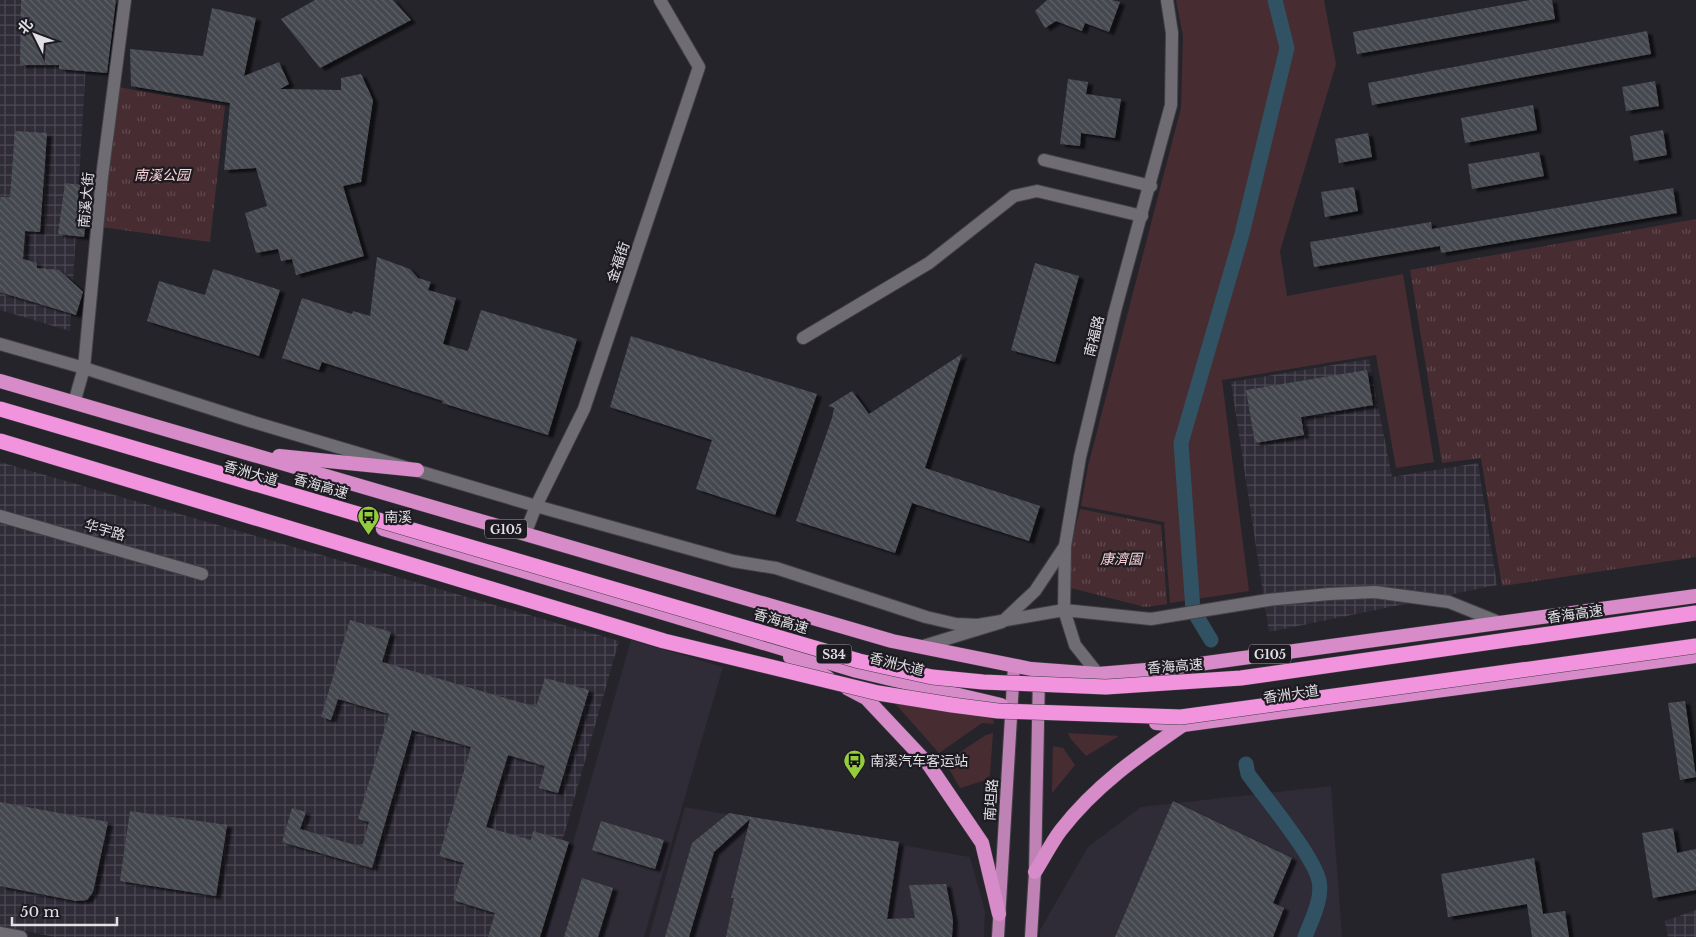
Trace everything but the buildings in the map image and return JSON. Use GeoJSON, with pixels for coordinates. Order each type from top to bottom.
{"type":"FeatureCollection","features":[{"type":"Feature","properties":{"kind":"highway","name":"香洲大道"},"geometry":{"type":"LineString","coordinates":[[0,381],[892,641],[1039,670],[1098,674],[1170,668],[1696,596]]}},
{"type":"Feature","properties":{"kind":"highway","name":"香海高速"},"geometry":{"type":"LineString","coordinates":[[0,409],[859,661],[932,677],[983,682],[1106,687],[1241,678],[1696,613]]}},
{"type":"Feature","properties":{"kind":"highway","name":"香洲大道"},"geometry":{"type":"LineString","coordinates":[[0,416],[857,671],[1012,708],[1078,720],[1183,725],[1696,656]]}},
{"type":"Feature","properties":{"kind":"highway","name":"S34"},"geometry":{"type":"LineString","coordinates":[[0,441],[664,641],[878,693],[961,707],[998,711],[1181,717],[1696,646]]}},
{"type":"Feature","properties":{"kind":"highway"},"geometry":{"type":"LineString","coordinates":[[243,452],[417,470]]}},
{"type":"Feature","properties":{"kind":"highway"},"geometry":{"type":"LineString","coordinates":[[766,643],[866,698],[929,765],[982,843],[999,914]]}},
{"type":"Feature","properties":{"kind":"highway"},"geometry":{"type":"LineString","coordinates":[[1035,872],[1061,830],[1096,790],[1130,761],[1183,725]]}},
{"type":"Feature","properties":{"kind":"main road","name":"南坦路"},"geometry":{"type":"LineString","coordinates":[[998,937],[1014,666]]}},
{"type":"Feature","properties":{"kind":"main road"},"geometry":{"type":"LineString","coordinates":[[1031,937],[1040,713],[1039,670]]}},
{"type":"Feature","properties":{"kind":"street","name":"南溪大街"},"geometry":{"type":"LineString","coordinates":[[74,402],[84,368],[102,177],[125,0]]}},
{"type":"Feature","properties":{"kind":"street","name":"金福街"},"geometry":{"type":"LineString","coordinates":[[525,534],[536,506],[584,410],[699,67],[660,0]]}},
{"type":"Feature","properties":{"kind":"street","name":"南福路"},"geometry":{"type":"LineString","coordinates":[[1098,674],[1075,645],[1064,610],[1065,546],[1082,448],[1115,311],[1172,105],[1172,33],[1168,0]]}},
{"type":"Feature","properties":{"kind":"street"},"geometry":{"type":"LineString","coordinates":[[1044,160],[1151,186]]}},
{"type":"Feature","properties":{"kind":"street"},"geometry":{"type":"LineString","coordinates":[[802,338],[929,263],[1014,196],[1037,191],[1142,216]]}},
{"type":"Feature","properties":{"kind":"street"},"geometry":{"type":"LineString","coordinates":[[0,344],[536,506],[733,562],[776,568],[926,617],[956,624],[978,625],[1002,622],[1064,610],[1151,619],[1268,600],[1329,594],[1397,594],[1449,602],[1501,623]]}},
{"type":"Feature","properties":{"kind":"street","name":"华宇路"},"geometry":{"type":"LineString","coordinates":[[0,516],[202,574]]}},
{"type":"Feature","properties":{"kind":"street"},"geometry":{"type":"LineString","coordinates":[[920,647],[1002,622],[1035,592],[1065,546]]}},
{"type":"Feature","properties":{"kind":"street"},"geometry":{"type":"LineString","coordinates":[[0,933],[21,937]]}},
{"type":"Feature","properties":{"kind":"shaded area"},"geometry":{"type":"Polygon","coordinates":[[[0,0],[85,0],[88,29],[70,331],[0,310],[0,0]]]}},
{"type":"Feature","properties":{"kind":"shaded area"},"geometry":{"type":"Polygon","coordinates":[[[1369,359],[1392,477],[1478,463],[1497,585],[1269,632],[1231,382],[1369,359]]]}},
{"type":"Feature","properties":{"kind":"shaded area"},"geometry":{"type":"Polygon","coordinates":[[[0,462],[619,641],[535,937],[55,937],[0,926],[0,462]]]}},
{"type":"Feature","properties":{"kind":"shaded area"},"geometry":{"type":"Polygon","coordinates":[[[631,640],[723,667],[644,937],[546,937],[631,640]]]}},
{"type":"Feature","properties":{"kind":"shaded area"},"geometry":{"type":"Polygon","coordinates":[[[1331,786],[1342,937],[1040,937],[1040,930],[1088,847],[1141,807],[1331,786]]]}},
{"type":"Feature","properties":{"kind":"shaded area"},"geometry":{"type":"Polygon","coordinates":[[[685,807],[970,857],[985,911],[984,937],[649,937],[685,807]]]}},
{"type":"Feature","properties":{"kind":"shaded area"},"geometry":{"type":"Polygon","coordinates":[[[1696,910],[1696,937],[1668,937],[1665,921],[1696,910]]]}},
{"type":"Feature","properties":{"kind":"green space"},"geometry":{"type":"Polygon","coordinates":[[[1176,0],[1324,0],[1336,64],[1280,251],[1287,296],[1403,274],[1434,462],[1396,468],[1376,355],[1222,380],[1249,591],[1170,603],[1164,522],[1081,506],[1088,466],[1181,108],[1183,36],[1176,0]]]}},
{"type":"Feature","properties":{"kind":"green space","name":"南溪公园"},"geometry":{"type":"Polygon","coordinates":[[[118,87],[225,106],[210,242],[101,227],[118,87]]]}},
{"type":"Feature","properties":{"kind":"green space"},"geometry":{"type":"Polygon","coordinates":[[[1696,219],[1696,557],[1502,586],[1481,458],[1442,463],[1410,270],[1696,219]]]}},
{"type":"Feature","properties":{"kind":"green space","name":"康濟園"},"geometry":{"type":"Polygon","coordinates":[[[1080,509],[1161,525],[1167,604],[1145,607],[1071,588],[1071,545],[1080,509]]]}},
{"type":"Feature","properties":{"kind":"green space"},"geometry":{"type":"Polygon","coordinates":[[[892,700],[993,719],[994,724],[982,723],[939,753],[892,700]]]}},
{"type":"Feature","properties":{"kind":"green space"},"geometry":{"type":"Polygon","coordinates":[[[993,733],[990,775],[983,781],[960,788],[945,762],[986,735],[993,733]]]}},
{"type":"Feature","properties":{"kind":"green space"},"geometry":{"type":"Polygon","coordinates":[[[1068,733],[1119,736],[1086,756],[1070,738],[1068,733]]]}},
{"type":"Feature","properties":{"kind":"green space"},"geometry":{"type":"Polygon","coordinates":[[[1053,746],[1063,748],[1075,765],[1052,793],[1053,746]]]}},
{"type":"Feature","properties":{"kind":"waterway"},"geometry":{"type":"LineString","coordinates":[[1211,640],[1193,610],[1181,443],[1242,234],[1287,48],[1275,0]]}},
{"type":"Feature","properties":{"kind":"waterway"},"geometry":{"type":"LineString","coordinates":[[1246,764],[1248,774],[1299,843],[1319,881],[1318,902],[1305,937]]}},
{"type":"Feature","properties":{"kind":"place","name":"南溪"},"geometry":{"type":"Point","coordinates":[368,536]}},
{"type":"Feature","properties":{"kind":"place","name":"南溪汽车客运站"},"geometry":{"type":"Point","coordinates":[854,780]}}]}
